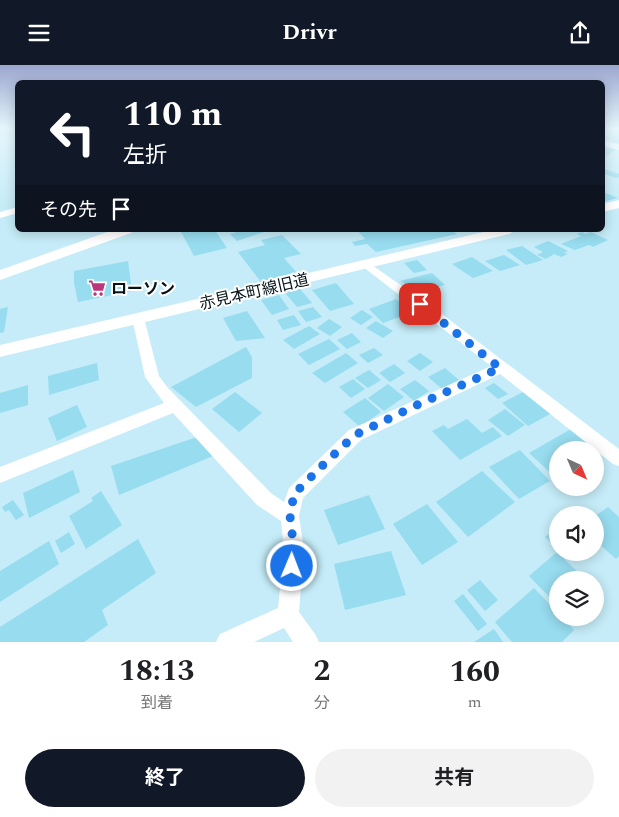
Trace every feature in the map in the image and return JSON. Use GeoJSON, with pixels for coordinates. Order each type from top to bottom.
{"type":"FeatureCollection","features":[{"type":"Feature","properties":{"kind":"main road"},"geometry":{"type":"LineString","coordinates":[[0,275],[120,232]]}},
{"type":"Feature","properties":{"kind":"street"},"geometry":{"type":"LineString","coordinates":[[605,207],[619,204]]}},
{"type":"Feature","properties":{"kind":"street"},"geometry":{"type":"LineString","coordinates":[[0,215],[15,212]]}},
{"type":"Feature","properties":{"kind":"street","name":"赤見本町線旧道"},"geometry":{"type":"LineString","coordinates":[[0,351],[501,232]]}},
{"type":"Feature","properties":{"kind":"street"},"geometry":{"type":"LineString","coordinates":[[366,264],[434,314],[500,368],[619,459]]}},
{"type":"Feature","properties":{"kind":"street"},"geometry":{"type":"LineString","coordinates":[[138,318],[152,377],[264,499],[290,516]]}},
{"type":"Feature","properties":{"kind":"street"},"geometry":{"type":"LineString","coordinates":[[306,642],[288,615],[294,550],[290,516],[294,494],[355,435],[500,368]]}},
{"type":"Feature","properties":{"kind":"street"},"geometry":{"type":"LineString","coordinates":[[0,475],[176,405]]}},
{"type":"Feature","properties":{"kind":"street"},"geometry":{"type":"LineString","coordinates":[[228,642],[288,615]]}},
{"type":"Feature","properties":{"kind":"building"},"geometry":{"type":"Polygon","coordinates":[[[605,169],[619,174],[619,177],[616,178],[605,174],[605,169]]]}},
{"type":"Feature","properties":{"kind":"building"},"geometry":{"type":"Polygon","coordinates":[[[606,193],[618,198],[605,201],[606,193]]]}},
{"type":"Feature","properties":{"kind":"building"},"geometry":{"type":"Polygon","coordinates":[[[181,232],[216,232],[227,248],[194,256],[181,232]]]}},
{"type":"Feature","properties":{"kind":"building"},"geometry":{"type":"Polygon","coordinates":[[[237,232],[264,232],[237,241],[230,234],[237,232]]]}},
{"type":"Feature","properties":{"kind":"building"},"geometry":{"type":"Polygon","coordinates":[[[359,232],[454,232],[457,234],[376,252],[367,244],[355,246],[352,242],[365,239],[359,232]]]}},
{"type":"Feature","properties":{"kind":"building"},"geometry":{"type":"Polygon","coordinates":[[[582,232],[585,234],[591,232],[608,240],[593,247],[589,245],[575,250],[561,244],[581,236],[577,234],[582,232]]]}},
{"type":"Feature","properties":{"kind":"building"},"geometry":{"type":"Polygon","coordinates":[[[282,235],[301,254],[284,258],[296,272],[261,282],[238,252],[265,245],[261,240],[282,235]]]}},
{"type":"Feature","properties":{"kind":"building"},"geometry":{"type":"Polygon","coordinates":[[[548,241],[568,251],[564,253],[568,254],[561,257],[554,254],[546,259],[537,255],[543,252],[534,247],[548,241]]]}},
{"type":"Feature","properties":{"kind":"building"},"geometry":{"type":"Polygon","coordinates":[[[522,246],[543,260],[526,265],[506,250],[522,246]]]}},
{"type":"Feature","properties":{"kind":"building"},"geometry":{"type":"Polygon","coordinates":[[[504,255],[520,265],[500,271],[485,261],[504,255]]]}},
{"type":"Feature","properties":{"kind":"building"},"geometry":{"type":"Polygon","coordinates":[[[472,257],[493,271],[473,278],[452,264],[472,257]]]}},
{"type":"Feature","properties":{"kind":"building"},"geometry":{"type":"Polygon","coordinates":[[[417,260],[427,270],[414,273],[404,263],[417,260]]]}},
{"type":"Feature","properties":{"kind":"building"},"geometry":{"type":"Polygon","coordinates":[[[128,261],[132,291],[78,302],[74,283],[74,271],[128,261]]]}},
{"type":"Feature","properties":{"kind":"building"},"geometry":{"type":"Polygon","coordinates":[[[432,273],[445,285],[419,292],[400,281],[432,273]]]}},
{"type":"Feature","properties":{"kind":"building"},"geometry":{"type":"Polygon","coordinates":[[[336,283],[354,304],[330,311],[312,290],[336,283]]]}},
{"type":"Feature","properties":{"kind":"building"},"geometry":{"type":"Polygon","coordinates":[[[300,289],[312,303],[297,307],[285,293],[300,289]]]}},
{"type":"Feature","properties":{"kind":"building"},"geometry":{"type":"Polygon","coordinates":[[[279,295],[289,309],[272,315],[261,300],[279,295]]]}},
{"type":"Feature","properties":{"kind":"building"},"geometry":{"type":"Polygon","coordinates":[[[396,299],[411,313],[383,323],[369,309],[396,299]]]}},
{"type":"Feature","properties":{"kind":"building"},"geometry":{"type":"Polygon","coordinates":[[[8,307],[4,332],[0,333],[0,309],[8,307]]]}},
{"type":"Feature","properties":{"kind":"building"},"geometry":{"type":"Polygon","coordinates":[[[313,307],[322,317],[306,322],[298,311],[313,307]]]}},
{"type":"Feature","properties":{"kind":"building"},"geometry":{"type":"Polygon","coordinates":[[[362,310],[373,317],[361,325],[350,318],[362,310]]]}},
{"type":"Feature","properties":{"kind":"building"},"geometry":{"type":"Polygon","coordinates":[[[247,311],[265,338],[236,341],[223,318],[247,311]]]}},
{"type":"Feature","properties":{"kind":"building"},"geometry":{"type":"Polygon","coordinates":[[[294,315],[301,325],[283,330],[277,320],[294,315]]]}},
{"type":"Feature","properties":{"kind":"building"},"geometry":{"type":"Polygon","coordinates":[[[329,319],[342,327],[330,336],[317,328],[329,319]]]}},
{"type":"Feature","properties":{"kind":"building"},"geometry":{"type":"Polygon","coordinates":[[[376,321],[393,331],[383,338],[366,328],[376,321]]]}},
{"type":"Feature","properties":{"kind":"building"},"geometry":{"type":"Polygon","coordinates":[[[309,326],[320,334],[294,349],[283,340],[309,326]]]}},
{"type":"Feature","properties":{"kind":"building"},"geometry":{"type":"Polygon","coordinates":[[[352,333],[361,342],[347,349],[337,340],[352,333]]]}},
{"type":"Feature","properties":{"kind":"building"},"geometry":{"type":"Polygon","coordinates":[[[329,339],[340,349],[309,365],[298,354],[329,339]]]}},
{"type":"Feature","properties":{"kind":"building"},"geometry":{"type":"Polygon","coordinates":[[[246,347],[252,357],[252,378],[196,407],[171,387],[246,347]]]}},
{"type":"Feature","properties":{"kind":"building"},"geometry":{"type":"Polygon","coordinates":[[[374,348],[383,355],[368,363],[359,355],[374,348]]]}},
{"type":"Feature","properties":{"kind":"building"},"geometry":{"type":"Polygon","coordinates":[[[346,353],[358,363],[325,383],[312,373],[346,353]]]}},
{"type":"Feature","properties":{"kind":"building"},"geometry":{"type":"Polygon","coordinates":[[[420,353],[433,362],[420,371],[407,361],[420,353]]]}},
{"type":"Feature","properties":{"kind":"building"},"geometry":{"type":"Polygon","coordinates":[[[97,363],[99,380],[49,395],[48,376],[97,363]]]}},
{"type":"Feature","properties":{"kind":"building"},"geometry":{"type":"Polygon","coordinates":[[[394,364],[405,373],[390,382],[379,373],[394,364]]]}},
{"type":"Feature","properties":{"kind":"building"},"geometry":{"type":"Polygon","coordinates":[[[445,368],[459,380],[442,389],[428,377],[445,368]]]}},
{"type":"Feature","properties":{"kind":"building"},"geometry":{"type":"Polygon","coordinates":[[[369,370],[381,380],[368,388],[355,378],[369,370]]]}},
{"type":"Feature","properties":{"kind":"building"},"geometry":{"type":"Polygon","coordinates":[[[353,379],[365,389],[351,398],[339,387],[353,379]]]}},
{"type":"Feature","properties":{"kind":"building"},"geometry":{"type":"Polygon","coordinates":[[[415,380],[429,391],[414,401],[400,389],[415,380]]]}},
{"type":"Feature","properties":{"kind":"building"},"geometry":{"type":"Polygon","coordinates":[[[494,383],[508,394],[498,399],[485,388],[494,383]]]}},
{"type":"Feature","properties":{"kind":"building"},"geometry":{"type":"Polygon","coordinates":[[[388,384],[404,397],[384,411],[368,398],[388,384]]]}},
{"type":"Feature","properties":{"kind":"building"},"geometry":{"type":"Polygon","coordinates":[[[28,385],[28,405],[0,413],[0,393],[28,385]]]}},
{"type":"Feature","properties":{"kind":"building"},"geometry":{"type":"Polygon","coordinates":[[[525,391],[552,413],[528,426],[502,403],[525,391]]]}},
{"type":"Feature","properties":{"kind":"building"},"geometry":{"type":"Polygon","coordinates":[[[235,392],[262,413],[239,432],[212,409],[235,392]]]}},
{"type":"Feature","properties":{"kind":"building"},"geometry":{"type":"Polygon","coordinates":[[[365,398],[381,412],[360,427],[343,412],[365,398]]]}},
{"type":"Feature","properties":{"kind":"building"},"geometry":{"type":"Polygon","coordinates":[[[77,405],[87,427],[57,441],[48,418],[77,405]]]}},
{"type":"Feature","properties":{"kind":"building"},"geometry":{"type":"Polygon","coordinates":[[[505,409],[525,425],[508,436],[488,420],[505,409]]]}},
{"type":"Feature","properties":{"kind":"building"},"geometry":{"type":"Polygon","coordinates":[[[467,419],[482,433],[493,427],[502,436],[460,460],[432,431],[444,425],[448,429],[467,419]]]}},
{"type":"Feature","properties":{"kind":"building"},"geometry":{"type":"Polygon","coordinates":[[[571,429],[585,441],[550,441],[571,429]]]}},
{"type":"Feature","properties":{"kind":"building"},"geometry":{"type":"Polygon","coordinates":[[[197,437],[213,456],[119,495],[111,466],[197,437]]]}},
{"type":"Feature","properties":{"kind":"building"},"geometry":{"type":"Polygon","coordinates":[[[549,442],[549,471],[529,453],[549,442]]]}},
{"type":"Feature","properties":{"kind":"building"},"geometry":{"type":"Polygon","coordinates":[[[520,450],[549,482],[519,499],[489,467],[520,450]]]}},
{"type":"Feature","properties":{"kind":"building"},"geometry":{"type":"Polygon","coordinates":[[[73,470],[80,492],[29,518],[23,493],[73,470]]]}},
{"type":"Feature","properties":{"kind":"building"},"geometry":{"type":"Polygon","coordinates":[[[482,471],[515,502],[468,537],[436,502],[482,471]]]}},
{"type":"Feature","properties":{"kind":"building"},"geometry":{"type":"Polygon","coordinates":[[[101,491],[122,525],[86,549],[69,516],[93,501],[91,498],[101,491]]]}},
{"type":"Feature","properties":{"kind":"building"},"geometry":{"type":"Polygon","coordinates":[[[369,495],[385,529],[338,545],[324,510],[369,495]]]}},
{"type":"Feature","properties":{"kind":"building"},"geometry":{"type":"Polygon","coordinates":[[[13,500],[24,515],[16,520],[9,510],[5,512],[2,507],[13,500]]]}},
{"type":"Feature","properties":{"kind":"building"},"geometry":{"type":"Polygon","coordinates":[[[427,504],[458,542],[422,565],[393,524],[427,504]]]}},
{"type":"Feature","properties":{"kind":"building"},"geometry":{"type":"Polygon","coordinates":[[[608,507],[619,517],[619,556],[616,559],[604,548],[604,510],[608,507]]]}},
{"type":"Feature","properties":{"kind":"building"},"geometry":{"type":"Polygon","coordinates":[[[69,532],[75,544],[61,553],[55,541],[69,532]]]}},
{"type":"Feature","properties":{"kind":"building"},"geometry":{"type":"Polygon","coordinates":[[[138,539],[156,573],[102,610],[108,625],[84,642],[0,642],[0,627],[138,539]]]}},
{"type":"Feature","properties":{"kind":"building"},"geometry":{"type":"Polygon","coordinates":[[[49,541],[59,564],[0,602],[0,571],[49,541]]]}},
{"type":"Feature","properties":{"kind":"building"},"geometry":{"type":"Polygon","coordinates":[[[391,551],[406,595],[345,610],[334,564],[391,551]]]}},
{"type":"Feature","properties":{"kind":"building"},"geometry":{"type":"Polygon","coordinates":[[[549,559],[549,561],[566,561],[577,571],[549,571],[549,597],[529,576],[549,559]]]}},
{"type":"Feature","properties":{"kind":"building"},"geometry":{"type":"Polygon","coordinates":[[[480,580],[498,600],[485,611],[467,590],[480,580]]]}},
{"type":"Feature","properties":{"kind":"building"},"geometry":{"type":"Polygon","coordinates":[[[534,588],[549,604],[549,626],[570,626],[574,630],[562,642],[512,642],[495,622],[534,588]]]}},
{"type":"Feature","properties":{"kind":"building"},"geometry":{"type":"Polygon","coordinates":[[[463,594],[487,624],[478,631],[454,601],[463,594]]]}},
{"type":"Feature","properties":{"kind":"building"},"geometry":{"type":"Polygon","coordinates":[[[494,629],[503,642],[474,642],[494,629]]]}},
{"type":"Feature","properties":{"kind":"place","name":"ローソン"},"geometry":{"type":"Point","coordinates":[97,288]}},
{"type":"Feature","properties":{"kind":"route"},"geometry":{"type":"LineString","coordinates":[[292,566],[294,550],[290,516],[294,494],[325,463],[355,435],[500,368],[420,304]]}}]}
